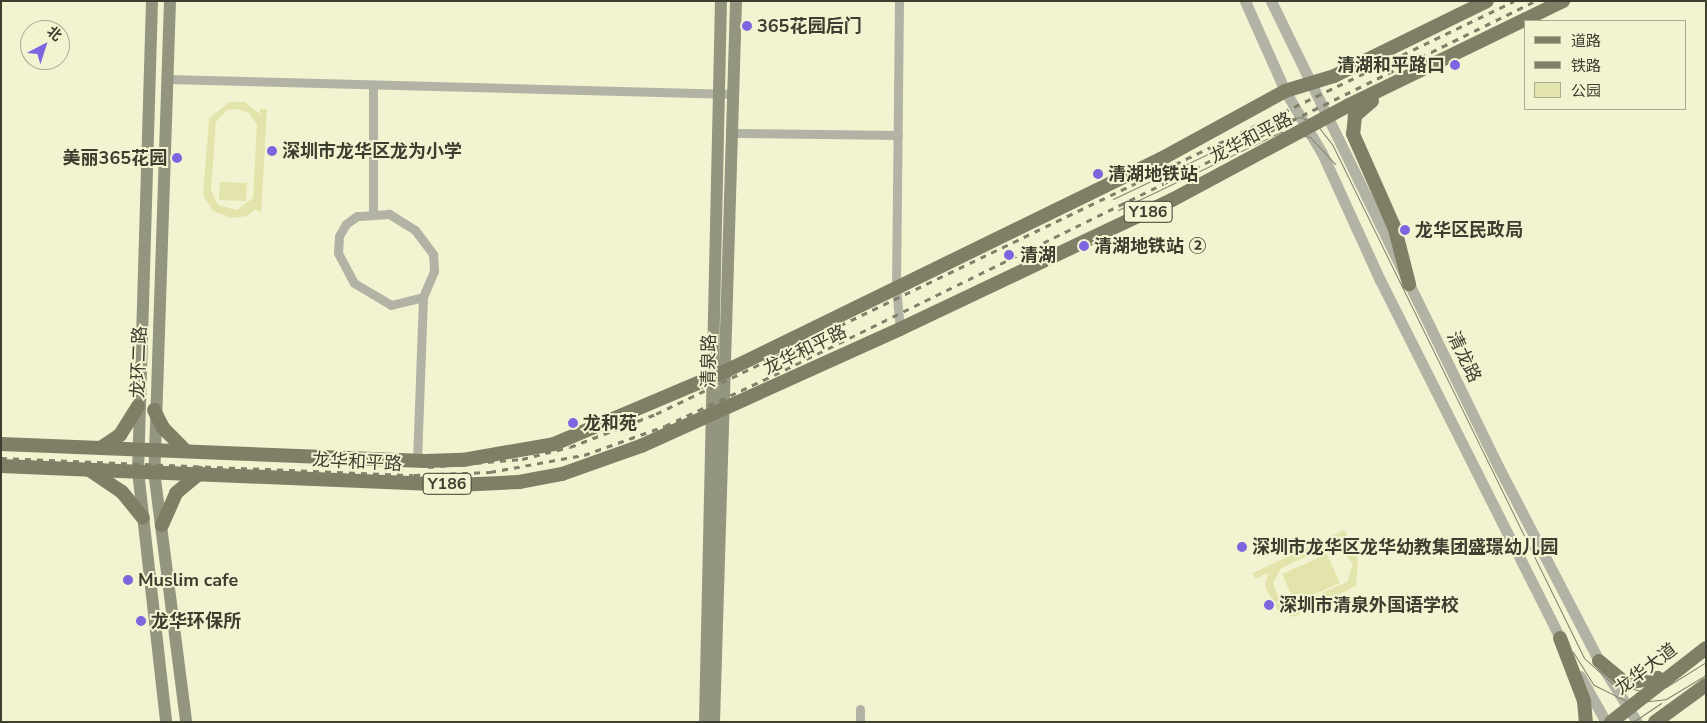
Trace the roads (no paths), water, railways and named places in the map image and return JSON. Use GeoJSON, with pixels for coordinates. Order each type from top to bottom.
{"type":"FeatureCollection","features":[{"type":"Feature","properties":{"kind":"main road","name":"龙环二路"},"geometry":{"type":"LineString","coordinates":[[152,1],[138,406],[138,471],[166,722]]}},
{"type":"Feature","properties":{"kind":"main road","name":"龙环二路"},"geometry":{"type":"LineString","coordinates":[[170,1],[154,410],[154,471],[186,722]]}},
{"type":"Feature","properties":{"kind":"main road","name":"清泉路"},"geometry":{"type":"LineString","coordinates":[[705,722],[711,415],[710,378],[721,1]]}},
{"type":"Feature","properties":{"kind":"main road","name":"清泉路"},"geometry":{"type":"LineString","coordinates":[[714,722],[721,431],[726,409],[736,1]]}},
{"type":"Feature","properties":{"kind":"main road","name":"龙华和平路"},"geometry":{"type":"LineString","coordinates":[[1,444],[138,448],[417,461],[463,460],[554,444],[726,371],[1162,159],[1284,91],[1334,76],[1487,1]]}},
{"type":"Feature","properties":{"kind":"main road","name":"龙华和平路"},"geometry":{"type":"LineString","coordinates":[[1524,20],[1563,1]]}},
{"type":"Feature","properties":{"kind":"main road","name":"龙华和平路"},"geometry":{"type":"LineString","coordinates":[[1,466],[456,485],[520,482],[593,464],[726,409],[858,345],[900,329],[1310,129],[1402,80],[1524,20]]}},
{"type":"Feature","properties":{"kind":"main road"},"geometry":{"type":"LineString","coordinates":[[1402,80],[1362,107],[1352,126],[1356,145],[1395,229],[1409,284]]}},
{"type":"Feature","properties":{"kind":"main road"},"geometry":{"type":"LineString","coordinates":[[101,447],[120,434],[138,406]]}},
{"type":"Feature","properties":{"kind":"main road"},"geometry":{"type":"LineString","coordinates":[[154,410],[163,428],[186,451]]}},
{"type":"Feature","properties":{"kind":"main road"},"geometry":{"type":"LineString","coordinates":[[88,469],[122,492],[143,518]]}},
{"type":"Feature","properties":{"kind":"main road"},"geometry":{"type":"LineString","coordinates":[[162,525],[176,493],[200,473]]}},
{"type":"Feature","properties":{"kind":"main road"},"geometry":{"type":"LineString","coordinates":[[1560,638],[1584,701],[1586,722]]}},
{"type":"Feature","properties":{"kind":"main road","name":"龙华大道"},"geometry":{"type":"LineString","coordinates":[[1611,722],[1627,706],[1706,648]]}},
{"type":"Feature","properties":{"kind":"main road"},"geometry":{"type":"LineString","coordinates":[[1599,661],[1614,678],[1630,684],[1675,671]]}},
{"type":"Feature","properties":{"kind":"main road"},"geometry":{"type":"LineString","coordinates":[[1655,722],[1706,685]]}},
{"type":"Feature","properties":{"kind":"street"},"geometry":{"type":"LineString","coordinates":[[899,1],[896,287],[900,329]]}},
{"type":"Feature","properties":{"kind":"street"},"geometry":{"type":"LineString","coordinates":[[1245,1],[1284,91],[1310,129],[1380,280],[1560,638],[1606,722]]}},
{"type":"Feature","properties":{"kind":"street","name":"清龙路"},"geometry":{"type":"LineString","coordinates":[[1271,1],[1309,83],[1599,661],[1637,722]]}},
{"type":"Feature","properties":{"kind":"street"},"geometry":{"type":"LineString","coordinates":[[167,79],[734,94]]}},
{"type":"Feature","properties":{"kind":"street"},"geometry":{"type":"LineString","coordinates":[[373,85],[373,213]]}},
{"type":"Feature","properties":{"kind":"street"},"geometry":{"type":"LineString","coordinates":[[733,133],[898,135]]}},
{"type":"Feature","properties":{"kind":"street"},"geometry":{"type":"LineString","coordinates":[[417,461],[422,297],[434,271],[426,242],[405,221],[373,213],[357,216],[339,236],[342,266],[354,283],[391,305],[422,297]]}},
{"type":"Feature","properties":{"kind":"street"},"geometry":{"type":"LineString","coordinates":[[860,709],[860,722]]}},
{"type":"Feature","properties":{"kind":"tram line"},"geometry":{"type":"LineString","coordinates":[[1113,199],[1279,120],[1301,117],[1317,125],[1332,144],[1584,658],[1613,684],[1641,691],[1666,687],[1706,662]]}},
{"type":"Feature","properties":{"kind":"tram line"},"geometry":{"type":"LineString","coordinates":[[1118,210],[1281,132],[1310,137],[1335,164]]}},
{"type":"Feature","properties":{"kind":"tram line"},"geometry":{"type":"LineString","coordinates":[[1573,652],[1594,685],[1630,703],[1666,699],[1706,675]]}},
{"type":"Feature","properties":{"kind":"tram line"},"geometry":{"type":"LineString","coordinates":[[1620,722],[1646,702]]}},
{"type":"Feature","properties":{"kind":"tram line"},"geometry":{"type":"LineString","coordinates":[[1633,722],[1661,703]]}},
{"type":"Feature","properties":{"kind":"railway"},"geometry":{"type":"LineString","coordinates":[[428,467],[522,459],[570,447],[656,414],[1514,1]]}},
{"type":"Feature","properties":{"kind":"railway"},"geometry":{"type":"LineString","coordinates":[[1,458],[414,475],[490,472],[584,455],[665,426],[774,375],[1535,1]]}},
{"type":"Feature","properties":{"kind":"place","name":"365花园后门"},"geometry":{"type":"Point","coordinates":[747,26]}},
{"type":"Feature","properties":{"kind":"place","name":"清湖和平路口"},"geometry":{"type":"Point","coordinates":[1455,65]}},
{"type":"Feature","properties":{"kind":"place","name":"深圳市龙华区龙为小学"},"geometry":{"type":"Point","coordinates":[272,151]}},
{"type":"Feature","properties":{"kind":"place","name":"美丽365花园"},"geometry":{"type":"Point","coordinates":[177,158]}},
{"type":"Feature","properties":{"kind":"place","name":"清湖地铁站"},"geometry":{"type":"Point","coordinates":[1098,174]}},
{"type":"Feature","properties":{"kind":"place","name":"龙华区民政局"},"geometry":{"type":"Point","coordinates":[1405,230]}},
{"type":"Feature","properties":{"kind":"place","name":"清湖地铁站 ②"},"geometry":{"type":"Point","coordinates":[1084,246]}},
{"type":"Feature","properties":{"kind":"place","name":"清湖"},"geometry":{"type":"Point","coordinates":[1009,255]}},
{"type":"Feature","properties":{"kind":"place","name":"龙和苑"},"geometry":{"type":"Point","coordinates":[573,423]}},
{"type":"Feature","properties":{"kind":"place","name":"深圳市龙华区龙华幼教集团盛璟幼儿园"},"geometry":{"type":"Point","coordinates":[1242,547]}},
{"type":"Feature","properties":{"kind":"place","name":"Muslim cafe"},"geometry":{"type":"Point","coordinates":[128,580]}},
{"type":"Feature","properties":{"kind":"place","name":"深圳市清泉外国语学校"},"geometry":{"type":"Point","coordinates":[1269,605]}},
{"type":"Feature","properties":{"kind":"place","name":"龙华环保所"},"geometry":{"type":"Point","coordinates":[141,621]}}]}
